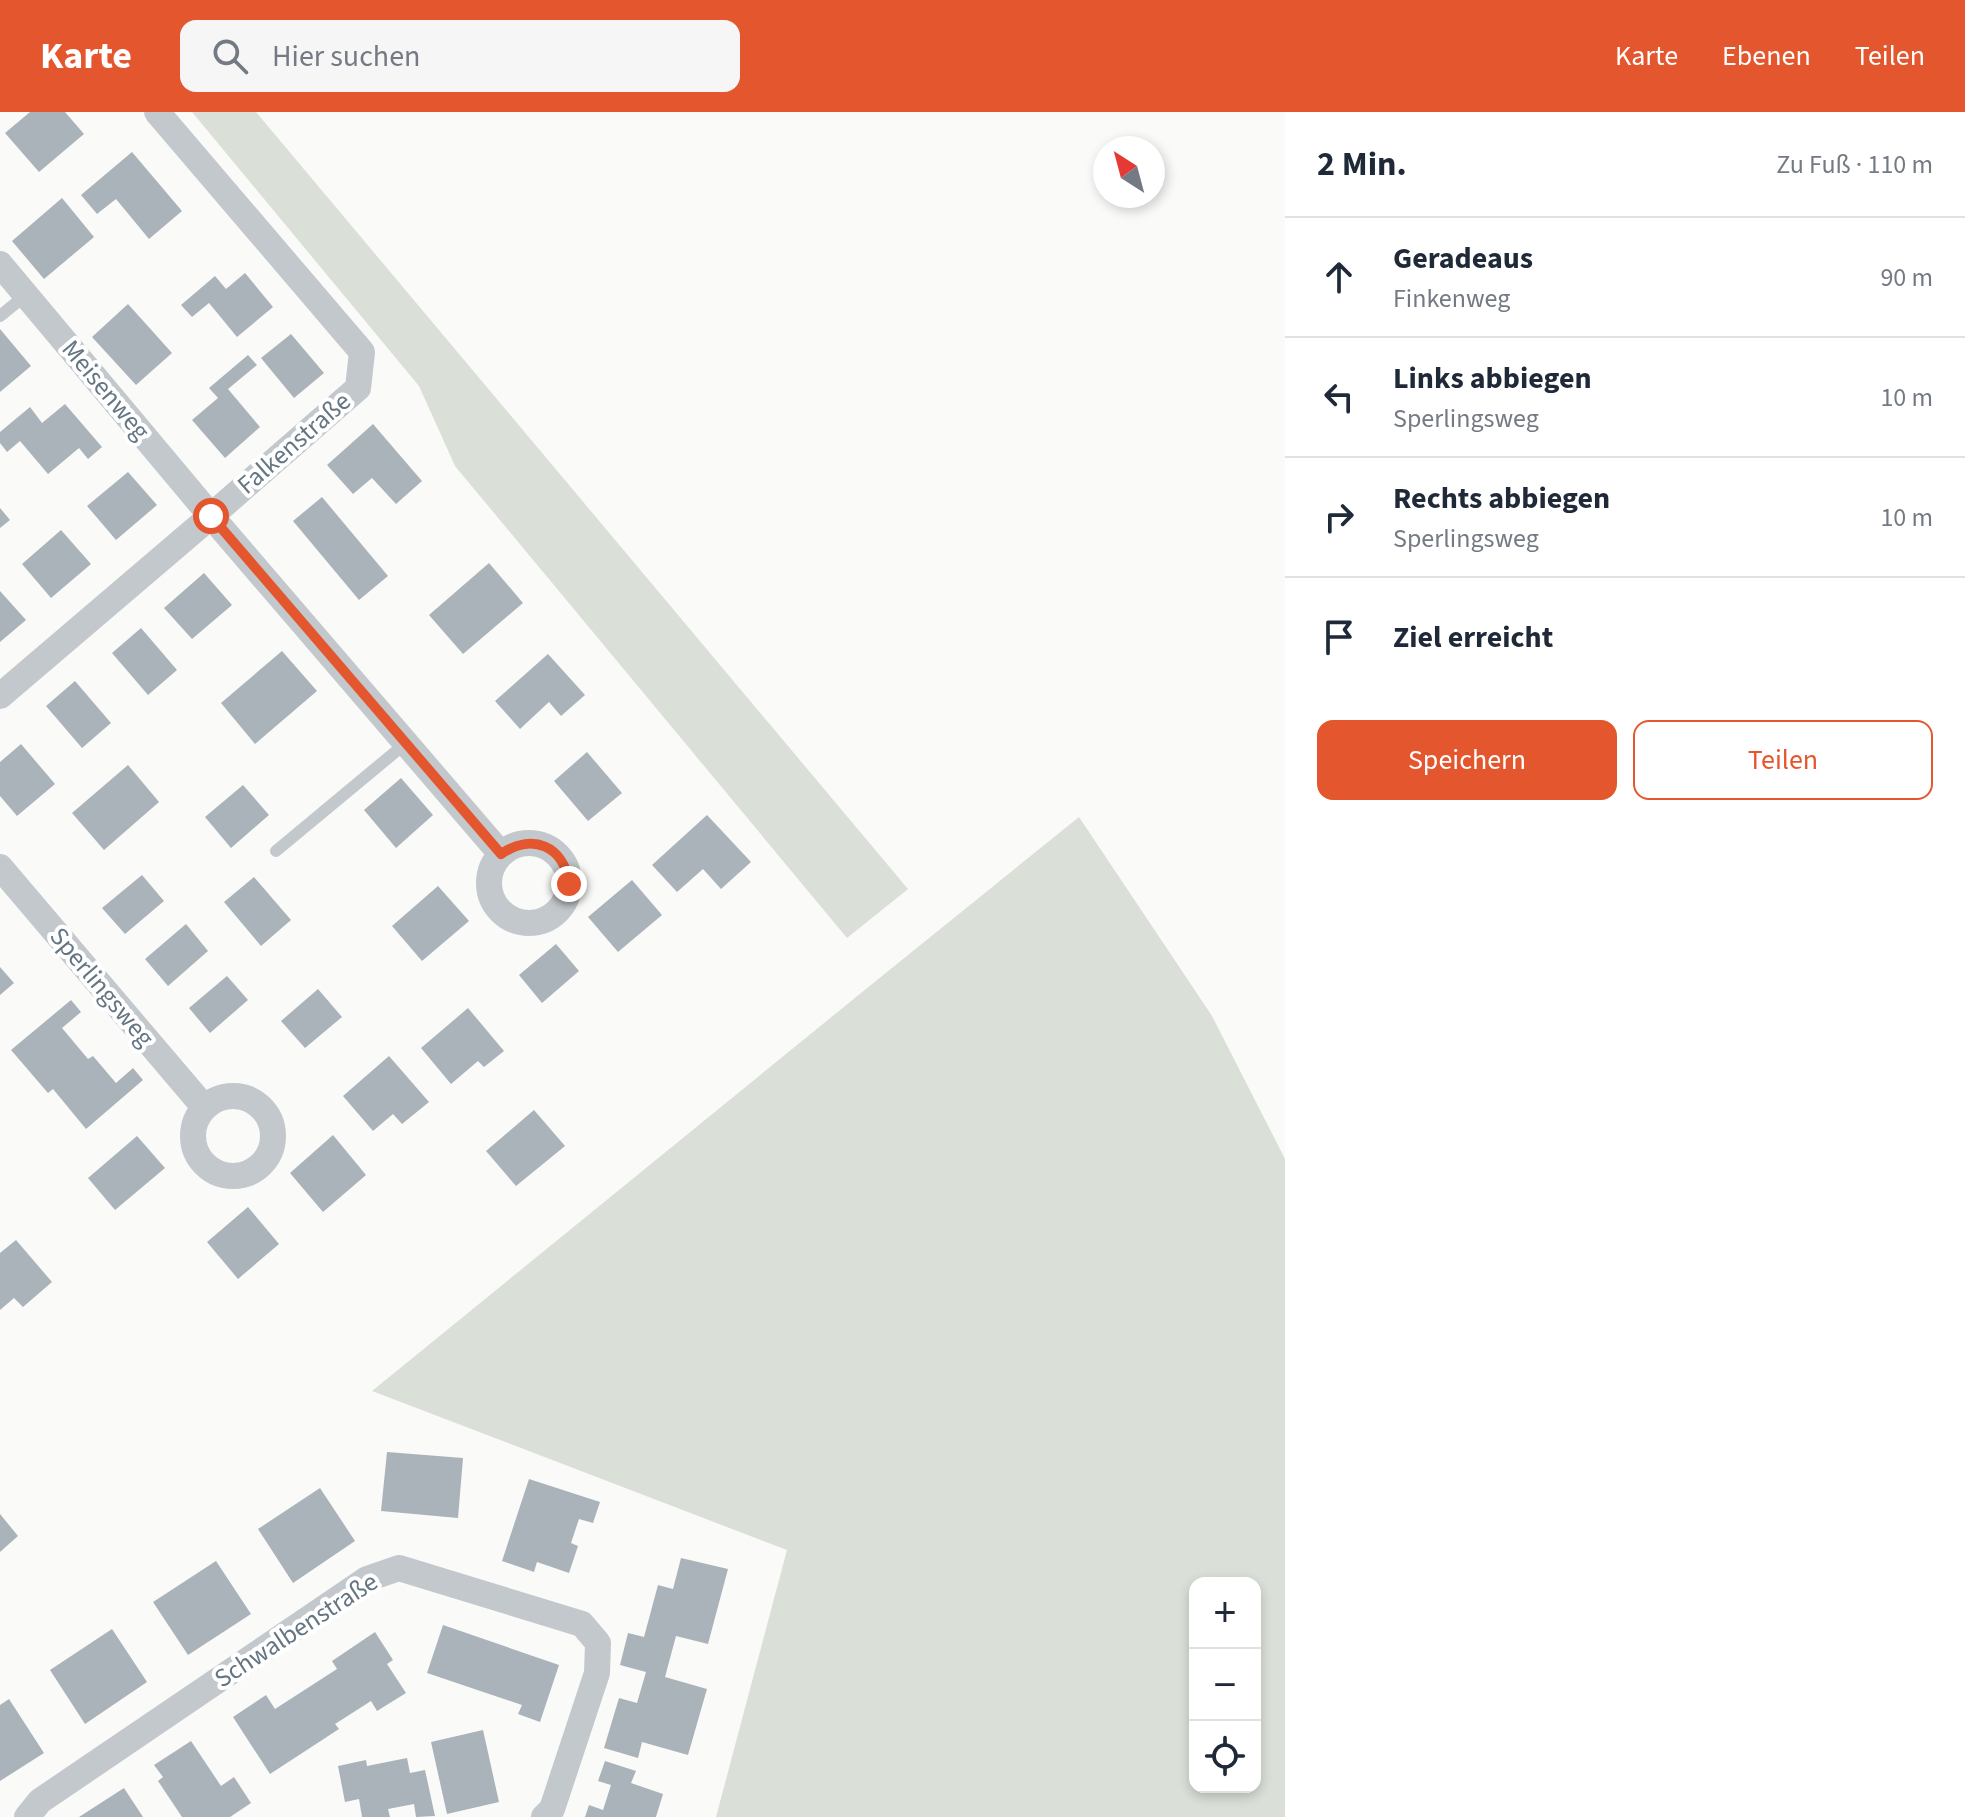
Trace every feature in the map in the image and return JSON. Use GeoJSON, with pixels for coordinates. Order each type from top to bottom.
{"type":"FeatureCollection","features":[{"type":"Feature","properties":{"kind":"street","name":"Falkenstraße"},"geometry":{"type":"LineString","coordinates":[[0,696],[358,388],[362,352],[157,112]]}},
{"type":"Feature","properties":{"kind":"street","name":"Meisenweg"},"geometry":{"type":"LineString","coordinates":[[0,264],[501,854]]}},
{"type":"Feature","properties":{"kind":"street","name":"Sperlingsweg"},"geometry":{"type":"LineString","coordinates":[[0,867],[204,1107]]}},
{"type":"Feature","properties":{"kind":"street","name":"Schwalbenstraße"},"geometry":{"type":"LineString","coordinates":[[27,1817],[40,1801],[367,1579],[399,1568],[582,1624],[598,1643],[597,1673],[552,1809],[544,1817]]}},
{"type":"Feature","properties":{"kind":"lane"},"geometry":{"type":"LineString","coordinates":[[0,316],[27,294]]}},
{"type":"Feature","properties":{"kind":"lane"},"geometry":{"type":"LineString","coordinates":[[276,851],[406,743]]}},
{"type":"Feature","properties":{"kind":"shaded area"},"geometry":{"type":"Polygon","coordinates":[[[192,112],[256,112],[908,889],[847,938],[455,466],[419,386],[192,112]]]}},
{"type":"Feature","properties":{"kind":"shaded area"},"geometry":{"type":"Polygon","coordinates":[[[1079,817],[1212,1016],[1285,1159],[1285,1817],[716,1817],[787,1550],[372,1391],[1079,817]]]}},
{"type":"Feature","properties":{"kind":"building"},"geometry":{"type":"Polygon","coordinates":[[[30,112],[65,112],[84,134],[39,172],[5,133],[30,112]]]}},
{"type":"Feature","properties":{"kind":"building"},"geometry":{"type":"Polygon","coordinates":[[[132,152],[182,211],[149,239],[116,199],[97,214],[81,195],[132,152]]]}},
{"type":"Feature","properties":{"kind":"building"},"geometry":{"type":"Polygon","coordinates":[[[62,198],[94,237],[44,279],[12,241],[62,198]]]}},
{"type":"Feature","properties":{"kind":"building"},"geometry":{"type":"Polygon","coordinates":[[[245,273],[273,307],[237,337],[209,303],[192,317],[181,305],[215,276],[226,289],[245,273]]]}},
{"type":"Feature","properties":{"kind":"building"},"geometry":{"type":"Polygon","coordinates":[[[128,304],[172,353],[136,385],[92,337],[128,304]]]}},
{"type":"Feature","properties":{"kind":"building"},"geometry":{"type":"Polygon","coordinates":[[[0,329],[31,366],[0,392],[0,329]]]}},
{"type":"Feature","properties":{"kind":"building"},"geometry":{"type":"Polygon","coordinates":[[[291,334],[324,373],[294,398],[261,358],[291,334]]]}},
{"type":"Feature","properties":{"kind":"building"},"geometry":{"type":"Polygon","coordinates":[[[248,355],[257,365],[228,389],[260,427],[225,458],[192,420],[218,398],[209,388],[248,355]]]}},
{"type":"Feature","properties":{"kind":"building"},"geometry":{"type":"Polygon","coordinates":[[[65,404],[102,447],[88,459],[79,448],[48,474],[20,441],[7,452],[0,443],[0,432],[30,407],[42,423],[65,404]]]}},
{"type":"Feature","properties":{"kind":"building"},"geometry":{"type":"Polygon","coordinates":[[[373,424],[422,481],[396,504],[372,478],[353,494],[327,465],[373,424]]]}},
{"type":"Feature","properties":{"kind":"building"},"geometry":{"type":"Polygon","coordinates":[[[128,472],[157,505],[116,540],[87,506],[128,472]]]}},
{"type":"Feature","properties":{"kind":"building"},"geometry":{"type":"Polygon","coordinates":[[[322,497],[388,576],[359,600],[293,521],[322,497]]]}},
{"type":"Feature","properties":{"kind":"building"},"geometry":{"type":"Polygon","coordinates":[[[0,508],[10,520],[0,528],[0,508]]]}},
{"type":"Feature","properties":{"kind":"building"},"geometry":{"type":"Polygon","coordinates":[[[61,530],[91,564],[51,598],[22,564],[61,530]]]}},
{"type":"Feature","properties":{"kind":"building"},"geometry":{"type":"Polygon","coordinates":[[[489,563],[523,603],[463,654],[429,615],[489,563]]]}},
{"type":"Feature","properties":{"kind":"building"},"geometry":{"type":"Polygon","coordinates":[[[204,573],[232,605],[192,639],[164,608],[204,573]]]}},
{"type":"Feature","properties":{"kind":"building"},"geometry":{"type":"Polygon","coordinates":[[[0,591],[26,620],[0,642],[0,591]]]}},
{"type":"Feature","properties":{"kind":"building"},"geometry":{"type":"Polygon","coordinates":[[[141,628],[177,670],[148,695],[112,653],[141,628]]]}},
{"type":"Feature","properties":{"kind":"building"},"geometry":{"type":"Polygon","coordinates":[[[282,651],[317,691],[255,744],[221,703],[282,651]]]}},
{"type":"Feature","properties":{"kind":"building"},"geometry":{"type":"Polygon","coordinates":[[[548,654],[585,695],[561,716],[549,702],[520,729],[495,701],[548,654]]]}},
{"type":"Feature","properties":{"kind":"building"},"geometry":{"type":"Polygon","coordinates":[[[75,681],[111,723],[82,748],[46,706],[75,681]]]}},
{"type":"Feature","properties":{"kind":"building"},"geometry":{"type":"Polygon","coordinates":[[[21,744],[55,784],[17,816],[0,796],[0,762],[21,744]]]}},
{"type":"Feature","properties":{"kind":"building"},"geometry":{"type":"Polygon","coordinates":[[[587,752],[622,793],[588,821],[554,781],[587,752]]]}},
{"type":"Feature","properties":{"kind":"building"},"geometry":{"type":"Polygon","coordinates":[[[128,765],[159,802],[104,850],[72,813],[128,765]]]}},
{"type":"Feature","properties":{"kind":"building"},"geometry":{"type":"Polygon","coordinates":[[[401,778],[433,815],[396,848],[364,810],[401,778]]]}},
{"type":"Feature","properties":{"kind":"building"},"geometry":{"type":"Polygon","coordinates":[[[243,785],[269,815],[231,848],[205,817],[243,785]]]}},
{"type":"Feature","properties":{"kind":"building"},"geometry":{"type":"Polygon","coordinates":[[[707,815],[751,862],[721,889],[703,869],[677,892],[652,865],[707,815]]]}},
{"type":"Feature","properties":{"kind":"building"},"geometry":{"type":"Polygon","coordinates":[[[142,875],[164,901],[125,934],[102,908],[142,875]]]}},
{"type":"Feature","properties":{"kind":"building"},"geometry":{"type":"Polygon","coordinates":[[[254,877],[291,920],[261,946],[224,902],[254,877]]]}},
{"type":"Feature","properties":{"kind":"building"},"geometry":{"type":"Polygon","coordinates":[[[632,880],[662,915],[618,952],[588,917],[632,880]]]}},
{"type":"Feature","properties":{"kind":"building"},"geometry":{"type":"Polygon","coordinates":[[[438,886],[469,921],[422,961],[392,926],[438,886]]]}},
{"type":"Feature","properties":{"kind":"building"},"geometry":{"type":"Polygon","coordinates":[[[186,924],[208,951],[168,986],[145,959],[186,924]]]}},
{"type":"Feature","properties":{"kind":"building"},"geometry":{"type":"Polygon","coordinates":[[[556,944],[579,971],[542,1003],[519,975],[556,944]]]}},
{"type":"Feature","properties":{"kind":"building"},"geometry":{"type":"Polygon","coordinates":[[[0,967],[14,983],[0,995],[0,967]]]}},
{"type":"Feature","properties":{"kind":"building"},"geometry":{"type":"Polygon","coordinates":[[[227,976],[248,1000],[210,1033],[189,1008],[227,976]]]}},
{"type":"Feature","properties":{"kind":"building"},"geometry":{"type":"Polygon","coordinates":[[[318,989],[342,1017],[305,1048],[281,1021],[318,989]]]}},
{"type":"Feature","properties":{"kind":"building"},"geometry":{"type":"Polygon","coordinates":[[[71,1000],[81,1012],[62,1028],[88,1059],[93,1056],[116,1083],[133,1068],[143,1080],[86,1129],[53,1089],[48,1093],[11,1050],[71,1000]]]}},
{"type":"Feature","properties":{"kind":"building"},"geometry":{"type":"Polygon","coordinates":[[[468,1008],[504,1051],[484,1067],[478,1061],[451,1084],[421,1048],[468,1008]]]}},
{"type":"Feature","properties":{"kind":"building"},"geometry":{"type":"Polygon","coordinates":[[[389,1056],[429,1102],[402,1124],[393,1114],[373,1131],[343,1096],[389,1056]]]}},
{"type":"Feature","properties":{"kind":"building"},"geometry":{"type":"Polygon","coordinates":[[[534,1110],[565,1146],[516,1186],[486,1151],[534,1110]]]}},
{"type":"Feature","properties":{"kind":"building"},"geometry":{"type":"Polygon","coordinates":[[[333,1135],[366,1175],[323,1212],[290,1173],[333,1135]]]}},
{"type":"Feature","properties":{"kind":"building"},"geometry":{"type":"Polygon","coordinates":[[[137,1136],[165,1168],[115,1210],[88,1178],[137,1136]]]}},
{"type":"Feature","properties":{"kind":"building"},"geometry":{"type":"Polygon","coordinates":[[[248,1207],[279,1244],[238,1279],[207,1242],[248,1207]]]}},
{"type":"Feature","properties":{"kind":"building"},"geometry":{"type":"Polygon","coordinates":[[[16,1240],[52,1282],[23,1307],[14,1298],[0,1310],[0,1253],[16,1240]]]}},
{"type":"Feature","properties":{"kind":"building"},"geometry":{"type":"Polygon","coordinates":[[[387,1452],[463,1458],[458,1518],[381,1511],[387,1452]]]}},
{"type":"Feature","properties":{"kind":"building"},"geometry":{"type":"Polygon","coordinates":[[[529,1479],[600,1502],[593,1523],[579,1519],[571,1543],[578,1546],[569,1573],[537,1562],[534,1572],[502,1561],[529,1479]]]}},
{"type":"Feature","properties":{"kind":"building"},"geometry":{"type":"Polygon","coordinates":[[[320,1488],[355,1541],[293,1583],[258,1529],[320,1488]]]}},
{"type":"Feature","properties":{"kind":"building"},"geometry":{"type":"Polygon","coordinates":[[[0,1514],[18,1536],[0,1552],[0,1514]]]}},
{"type":"Feature","properties":{"kind":"building"},"geometry":{"type":"Polygon","coordinates":[[[681,1558],[728,1569],[708,1644],[676,1636],[665,1677],[707,1689],[688,1755],[642,1742],[638,1758],[604,1748],[619,1698],[637,1703],[646,1672],[620,1665],[628,1633],[644,1637],[658,1585],[673,1589],[681,1558]]]}},
{"type":"Feature","properties":{"kind":"building"},"geometry":{"type":"Polygon","coordinates":[[[216,1561],[251,1614],[188,1655],[153,1602],[216,1561]]]}},
{"type":"Feature","properties":{"kind":"building"},"geometry":{"type":"Polygon","coordinates":[[[443,1625],[559,1665],[540,1722],[518,1714],[522,1705],[427,1673],[443,1625]]]}},
{"type":"Feature","properties":{"kind":"building"},"geometry":{"type":"Polygon","coordinates":[[[112,1629],[147,1682],[85,1724],[50,1670],[112,1629]]]}},
{"type":"Feature","properties":{"kind":"building"},"geometry":{"type":"Polygon","coordinates":[[[375,1632],[393,1660],[387,1664],[406,1693],[377,1711],[371,1701],[335,1724],[339,1729],[270,1774],[233,1717],[266,1695],[275,1709],[337,1669],[332,1661],[375,1632]]]}},
{"type":"Feature","properties":{"kind":"building"},"geometry":{"type":"Polygon","coordinates":[[[9,1699],[44,1753],[0,1781],[0,1705],[9,1699]]]}},
{"type":"Feature","properties":{"kind":"building"},"geometry":{"type":"Polygon","coordinates":[[[483,1730],[499,1802],[447,1814],[431,1742],[483,1730]]]}},
{"type":"Feature","properties":{"kind":"building"},"geometry":{"type":"Polygon","coordinates":[[[191,1741],[221,1786],[234,1777],[251,1803],[230,1817],[182,1817],[158,1781],[163,1777],[154,1765],[191,1741]]]}},
{"type":"Feature","properties":{"kind":"building"},"geometry":{"type":"Polygon","coordinates":[[[407,1758],[410,1773],[425,1770],[435,1816],[416,1817],[414,1804],[388,1809],[390,1817],[362,1817],[359,1799],[345,1802],[338,1766],[366,1760],[367,1766],[407,1758]]]}},
{"type":"Feature","properties":{"kind":"building"},"geometry":{"type":"Polygon","coordinates":[[[605,1761],[636,1771],[631,1783],[663,1794],[656,1817],[585,1817],[589,1805],[603,1810],[611,1785],[598,1781],[605,1761]]]}},
{"type":"Feature","properties":{"kind":"building"},"geometry":{"type":"Polygon","coordinates":[[[124,1788],[143,1817],[79,1817],[124,1788]]]}},
{"type":"Feature","properties":{"kind":"route"},"geometry":{"type":"LineString","coordinates":[[211,516],[501,854],[525,843],[550,849],[567,870],[569,884]]}}]}
